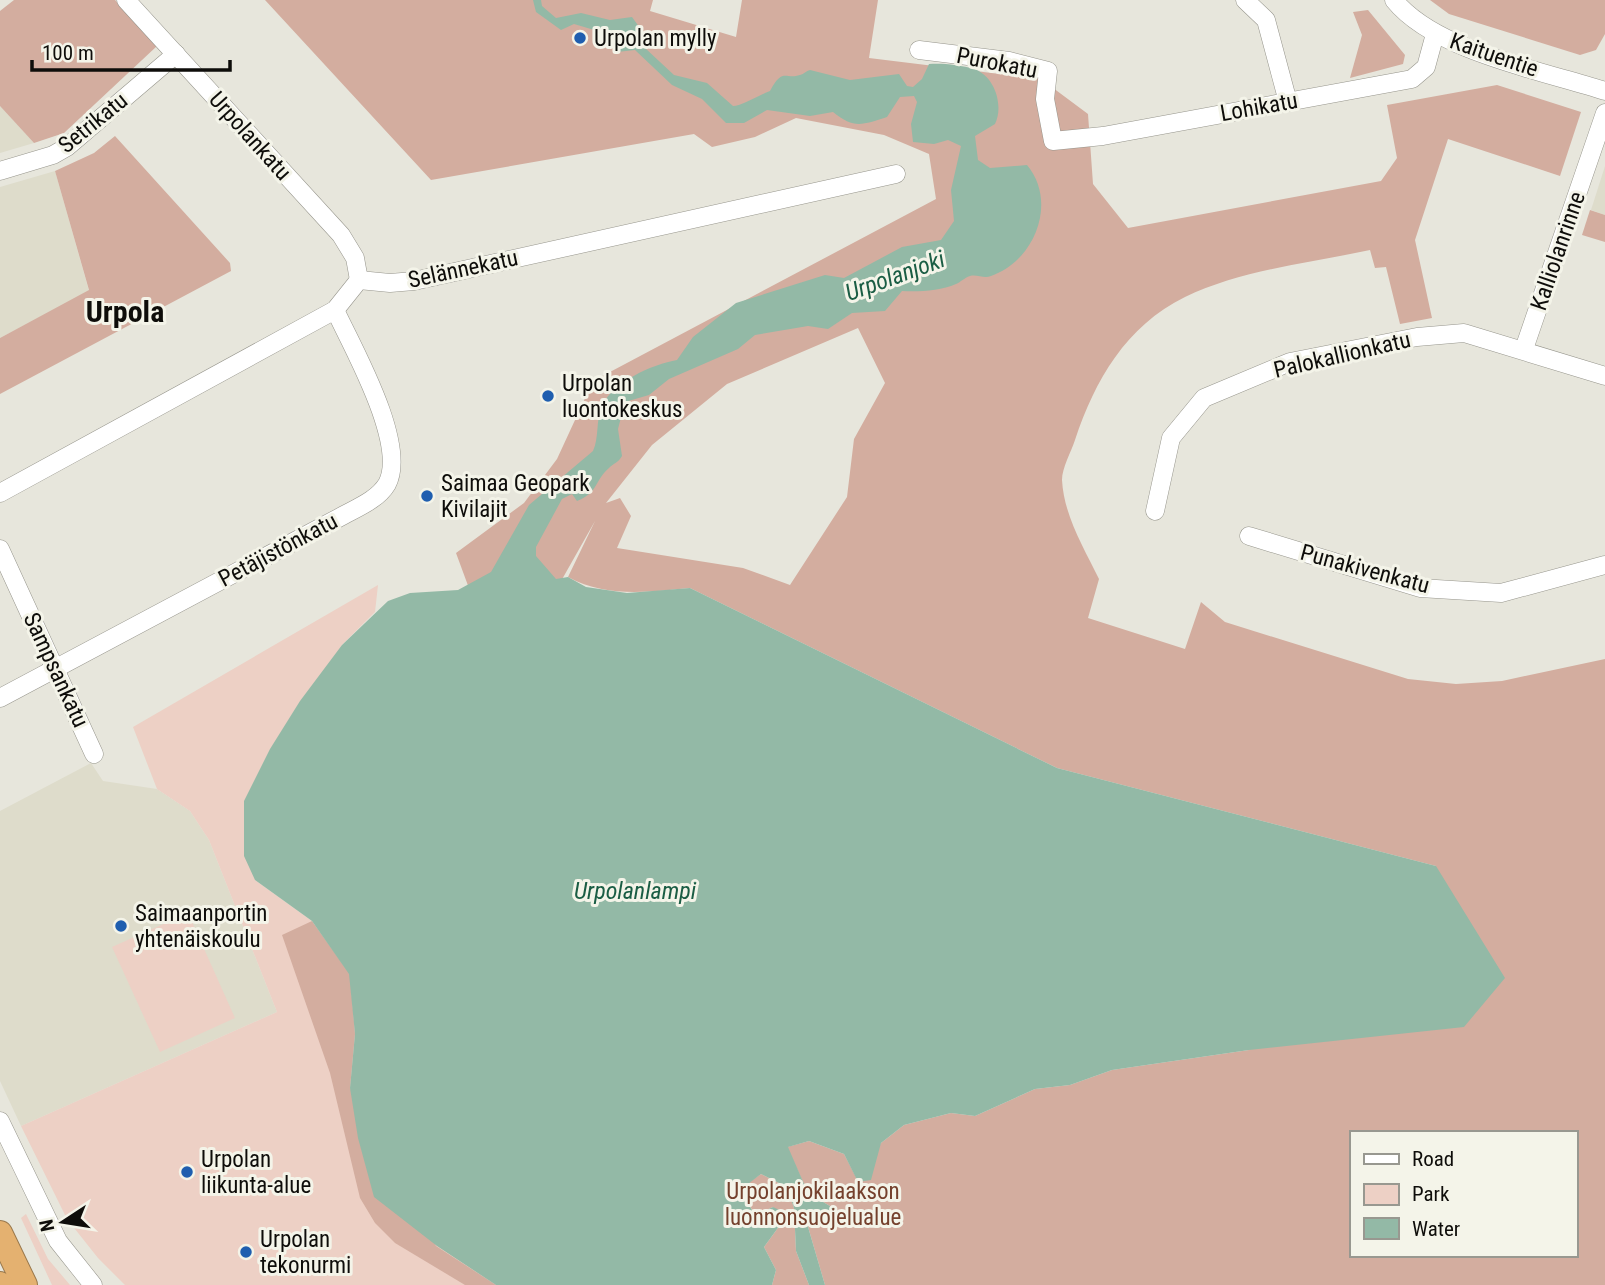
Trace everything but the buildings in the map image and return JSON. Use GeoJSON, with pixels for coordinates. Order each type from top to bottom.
{"type":"FeatureCollection","features":[{"type":"Feature","properties":{"kind":"highway"},"geometry":{"type":"LineString","coordinates":[[0,1233],[25,1285]]}},
{"type":"Feature","properties":{"kind":"street","name":"Urpolankatu"},"geometry":{"type":"LineString","coordinates":[[126,0],[341,235],[355,258],[359,280]]}},
{"type":"Feature","properties":{"kind":"street"},"geometry":{"type":"LineString","coordinates":[[1245,0],[1266,20],[1288,102]]}},
{"type":"Feature","properties":{"kind":"street","name":"Kaituentie"},"geometry":{"type":"LineString","coordinates":[[1394,0],[1435,34],[1456,44],[1605,91]]}},
{"type":"Feature","properties":{"kind":"street","name":"Lohikatu"},"geometry":{"type":"LineString","coordinates":[[1053,141],[1103,136],[1412,79],[1426,66],[1435,34]]}},
{"type":"Feature","properties":{"kind":"street","name":"Purokatu"},"geometry":{"type":"LineString","coordinates":[[919,50],[1009,61],[1048,71],[1045,99],[1053,141]]}},
{"type":"Feature","properties":{"kind":"street","name":"Setrikatu"},"geometry":{"type":"LineString","coordinates":[[0,171],[53,155],[68,147],[176,54]]}},
{"type":"Feature","properties":{"kind":"street","name":"Kalliolanrinne"},"geometry":{"type":"LineString","coordinates":[[1524,349],[1605,113]]}},
{"type":"Feature","properties":{"kind":"street","name":"Selännekatu"},"geometry":{"type":"LineString","coordinates":[[359,280],[390,283],[414,281],[896,174]]}},
{"type":"Feature","properties":{"kind":"street"},"geometry":{"type":"LineString","coordinates":[[0,493],[335,310],[359,280]]}},
{"type":"Feature","properties":{"kind":"street","name":"Petäjistönkatu"},"geometry":{"type":"LineString","coordinates":[[0,698],[344,515],[377,496],[386,486],[393,461],[391,447],[377,406],[335,310]]}},
{"type":"Feature","properties":{"kind":"street","name":"Palokallionkatu"},"geometry":{"type":"LineString","coordinates":[[1155,511],[1171,438],[1204,398],[1290,362],[1417,337],[1464,333],[1524,349],[1605,376]]}},
{"type":"Feature","properties":{"kind":"street","name":"Punakivenkatu"},"geometry":{"type":"LineString","coordinates":[[1249,536],[1420,588],[1501,593],[1605,565]]}},
{"type":"Feature","properties":{"kind":"street","name":"Sampsankatu"},"geometry":{"type":"LineString","coordinates":[[0,548],[94,754]]}},
{"type":"Feature","properties":{"kind":"street"},"geometry":{"type":"LineString","coordinates":[[0,1121],[58,1241],[93,1285]]}},
{"type":"Feature","properties":{"kind":"shaded area"},"geometry":{"type":"Polygon","coordinates":[[[14,0],[115,0],[157,46],[64,133],[34,143],[0,106],[0,11],[14,0]]]}},
{"type":"Feature","properties":{"kind":"shaded area"},"geometry":{"type":"Polygon","coordinates":[[[265,0],[653,0],[650,11],[736,37],[742,0],[878,0],[869,58],[1041,79],[1088,114],[1093,184],[1128,228],[1381,181],[1397,158],[1387,105],[1497,85],[1581,112],[1560,176],[1448,139],[1415,240],[1432,318],[1400,324],[1386,267],[1375,268],[1370,250],[1252,274],[1185,297],[1146,323],[1115,357],[1092,396],[1065,465],[1062,480],[1071,519],[1099,579],[1088,618],[1185,649],[1201,602],[1225,622],[1408,679],[1456,684],[1502,681],[1605,659],[1605,1285],[825,1285],[806,1220],[809,1215],[840,1212],[808,1193],[787,1147],[809,1141],[844,1154],[858,1181],[881,1143],[904,1125],[951,1113],[975,1116],[1035,1089],[1070,1085],[1112,1070],[1249,1050],[1436,866],[1057,768],[690,588],[628,592],[582,584],[568,577],[595,521],[556,590],[470,591],[456,553],[524,503],[557,459],[593,381],[936,199],[929,154],[884,135],[796,118],[755,137],[712,147],[694,134],[431,180],[265,0]],[[858,328],[727,384],[652,445],[606,503],[620,498],[631,516],[617,548],[743,568],[790,585],[847,497],[854,439],[885,383],[858,328]]]}},
{"type":"Feature","properties":{"kind":"shaded area"},"geometry":{"type":"Polygon","coordinates":[[[1430,0],[1605,0],[1605,34],[1596,50],[1580,55],[1449,14],[1430,0]]]}},
{"type":"Feature","properties":{"kind":"shaded area"},"geometry":{"type":"Polygon","coordinates":[[[1368,10],[1405,55],[1403,64],[1350,78],[1362,35],[1353,12],[1368,10]]]}},
{"type":"Feature","properties":{"kind":"shaded area"},"geometry":{"type":"Polygon","coordinates":[[[0,106],[34,143],[0,153],[0,106]]]}},
{"type":"Feature","properties":{"kind":"shaded area"},"geometry":{"type":"Polygon","coordinates":[[[115,136],[230,263],[231,271],[0,394],[0,338],[89,290],[55,171],[94,153],[115,136]]]}},
{"type":"Feature","properties":{"kind":"shaded area"},"geometry":{"type":"Polygon","coordinates":[[[1605,166],[1605,215],[1591,210],[1605,166]]]}},
{"type":"Feature","properties":{"kind":"shaded area"},"geometry":{"type":"Polygon","coordinates":[[[55,171],[89,291],[0,338],[0,187],[55,171]]]}},
{"type":"Feature","properties":{"kind":"shaded area"},"geometry":{"type":"Polygon","coordinates":[[[1590,210],[1605,215],[1605,242],[1582,235],[1590,210]]]}},
{"type":"Feature","properties":{"kind":"shaded area","name":"Saimaanportin yhtenäiskoulu"},"geometry":{"type":"Polygon","coordinates":[[[91,763],[103,781],[157,789],[190,811],[209,840],[277,1012],[21,1126],[0,1081],[0,811],[91,763]]]}},
{"type":"Feature","properties":{"kind":"shaded area"},"geometry":{"type":"Polygon","coordinates":[[[312,921],[350,974],[355,1034],[350,1088],[436,1246],[496,1285],[465,1285],[395,1243],[375,1223],[360,1198],[330,1073],[282,935],[312,921]]]}},
{"type":"Feature","properties":{"kind":"shaded area"},"geometry":{"type":"Polygon","coordinates":[[[761,1174],[787,1187],[794,1208],[796,1251],[809,1285],[772,1285],[776,1270],[764,1247],[783,1221],[773,1207],[755,1215],[746,1199],[748,1183],[761,1174]]]}},
{"type":"Feature","properties":{"kind":"green space"},"geometry":{"type":"Polygon","coordinates":[[[378,585],[375,612],[342,645],[255,880],[312,921],[501,1285],[125,1285],[98,1258],[67,1219],[21,1126],[277,1012],[209,840],[190,811],[157,789],[133,727],[378,585]]]}},
{"type":"Feature","properties":{"kind":"green space"},"geometry":{"type":"Polygon","coordinates":[[[188,913],[235,1018],[160,1052],[112,947],[188,913]]]}},
{"type":"Feature","properties":{"kind":"green space"},"geometry":{"type":"Polygon","coordinates":[[[26,1214],[48,1259],[70,1285],[52,1285],[21,1218],[26,1214]]]}},
{"type":"Feature","properties":{"kind":"water","name":"Urpolanlampi"},"geometry":{"type":"Polygon","coordinates":[[[533,0],[541,0],[542,6],[556,18],[581,13],[610,20],[632,17],[645,35],[645,48],[674,75],[707,83],[733,106],[770,91],[781,77],[800,75],[810,70],[850,80],[899,74],[907,86],[913,87],[922,79],[929,64],[974,69],[987,78],[998,101],[995,124],[975,136],[978,160],[990,168],[1027,165],[1041,196],[1041,212],[1030,244],[1020,258],[988,277],[970,276],[943,288],[902,291],[885,311],[852,313],[828,329],[808,326],[755,335],[738,349],[669,379],[649,395],[625,402],[618,429],[622,456],[584,498],[577,501],[572,494],[562,499],[536,547],[536,556],[556,579],[568,577],[586,587],[627,593],[690,588],[1057,768],[1436,866],[1505,978],[1464,1027],[1249,1050],[1112,1070],[1070,1085],[1035,1089],[975,1116],[951,1113],[904,1125],[881,1143],[871,1180],[858,1182],[844,1154],[809,1141],[788,1147],[808,1193],[840,1212],[834,1223],[810,1215],[806,1220],[825,1285],[809,1285],[796,1251],[794,1208],[787,1187],[761,1174],[748,1184],[746,1200],[755,1215],[773,1207],[784,1212],[783,1221],[764,1247],[776,1270],[772,1285],[496,1285],[437,1246],[374,1197],[358,1138],[350,1088],[355,1034],[349,974],[312,921],[255,880],[244,856],[244,801],[270,749],[300,701],[342,645],[388,601],[410,593],[458,590],[491,572],[529,505],[593,451],[601,408],[613,391],[623,383],[645,370],[677,360],[693,337],[736,303],[825,275],[844,278],[902,247],[941,240],[954,221],[951,190],[961,146],[948,140],[934,144],[913,142],[911,124],[917,102],[914,96],[900,97],[887,117],[858,124],[833,112],[810,116],[767,110],[744,123],[726,123],[702,99],[672,85],[635,50],[617,52],[601,32],[574,24],[561,30],[536,12],[533,0]]]}},
{"type":"Feature","properties":{"kind":"place","name":"Urpolan mylly"},"geometry":{"type":"Point","coordinates":[580,38]}},
{"type":"Feature","properties":{"kind":"place","name":"Urpolan luontokeskus"},"geometry":{"type":"Point","coordinates":[548,396]}},
{"type":"Feature","properties":{"kind":"place","name":"Saimaa Geopark Kivilajit"},"geometry":{"type":"Point","coordinates":[427,496]}},
{"type":"Feature","properties":{"kind":"place","name":"Saimaanportin yhtenäiskoulu"},"geometry":{"type":"Point","coordinates":[121,926]}},
{"type":"Feature","properties":{"kind":"place","name":"Urpolan liikunta-alue"},"geometry":{"type":"Point","coordinates":[187,1172]}},
{"type":"Feature","properties":{"kind":"place","name":"Urpolan tekonurmi"},"geometry":{"type":"Point","coordinates":[246,1252]}},
{"type":"Feature","properties":{"kind":"district","name":"Urpola"},"geometry":{"type":"Point","coordinates":[125,311]}},
{"type":"Feature","properties":{"kind":"water label","name":"Urpolanjoki"},"geometry":{"type":"Point","coordinates":[895,276]}},
{"type":"Feature","properties":{"kind":"park label","name":"Urpolanjokilaakson luonnonsuojelualue"},"geometry":{"type":"Point","coordinates":[813,1204]}}]}
